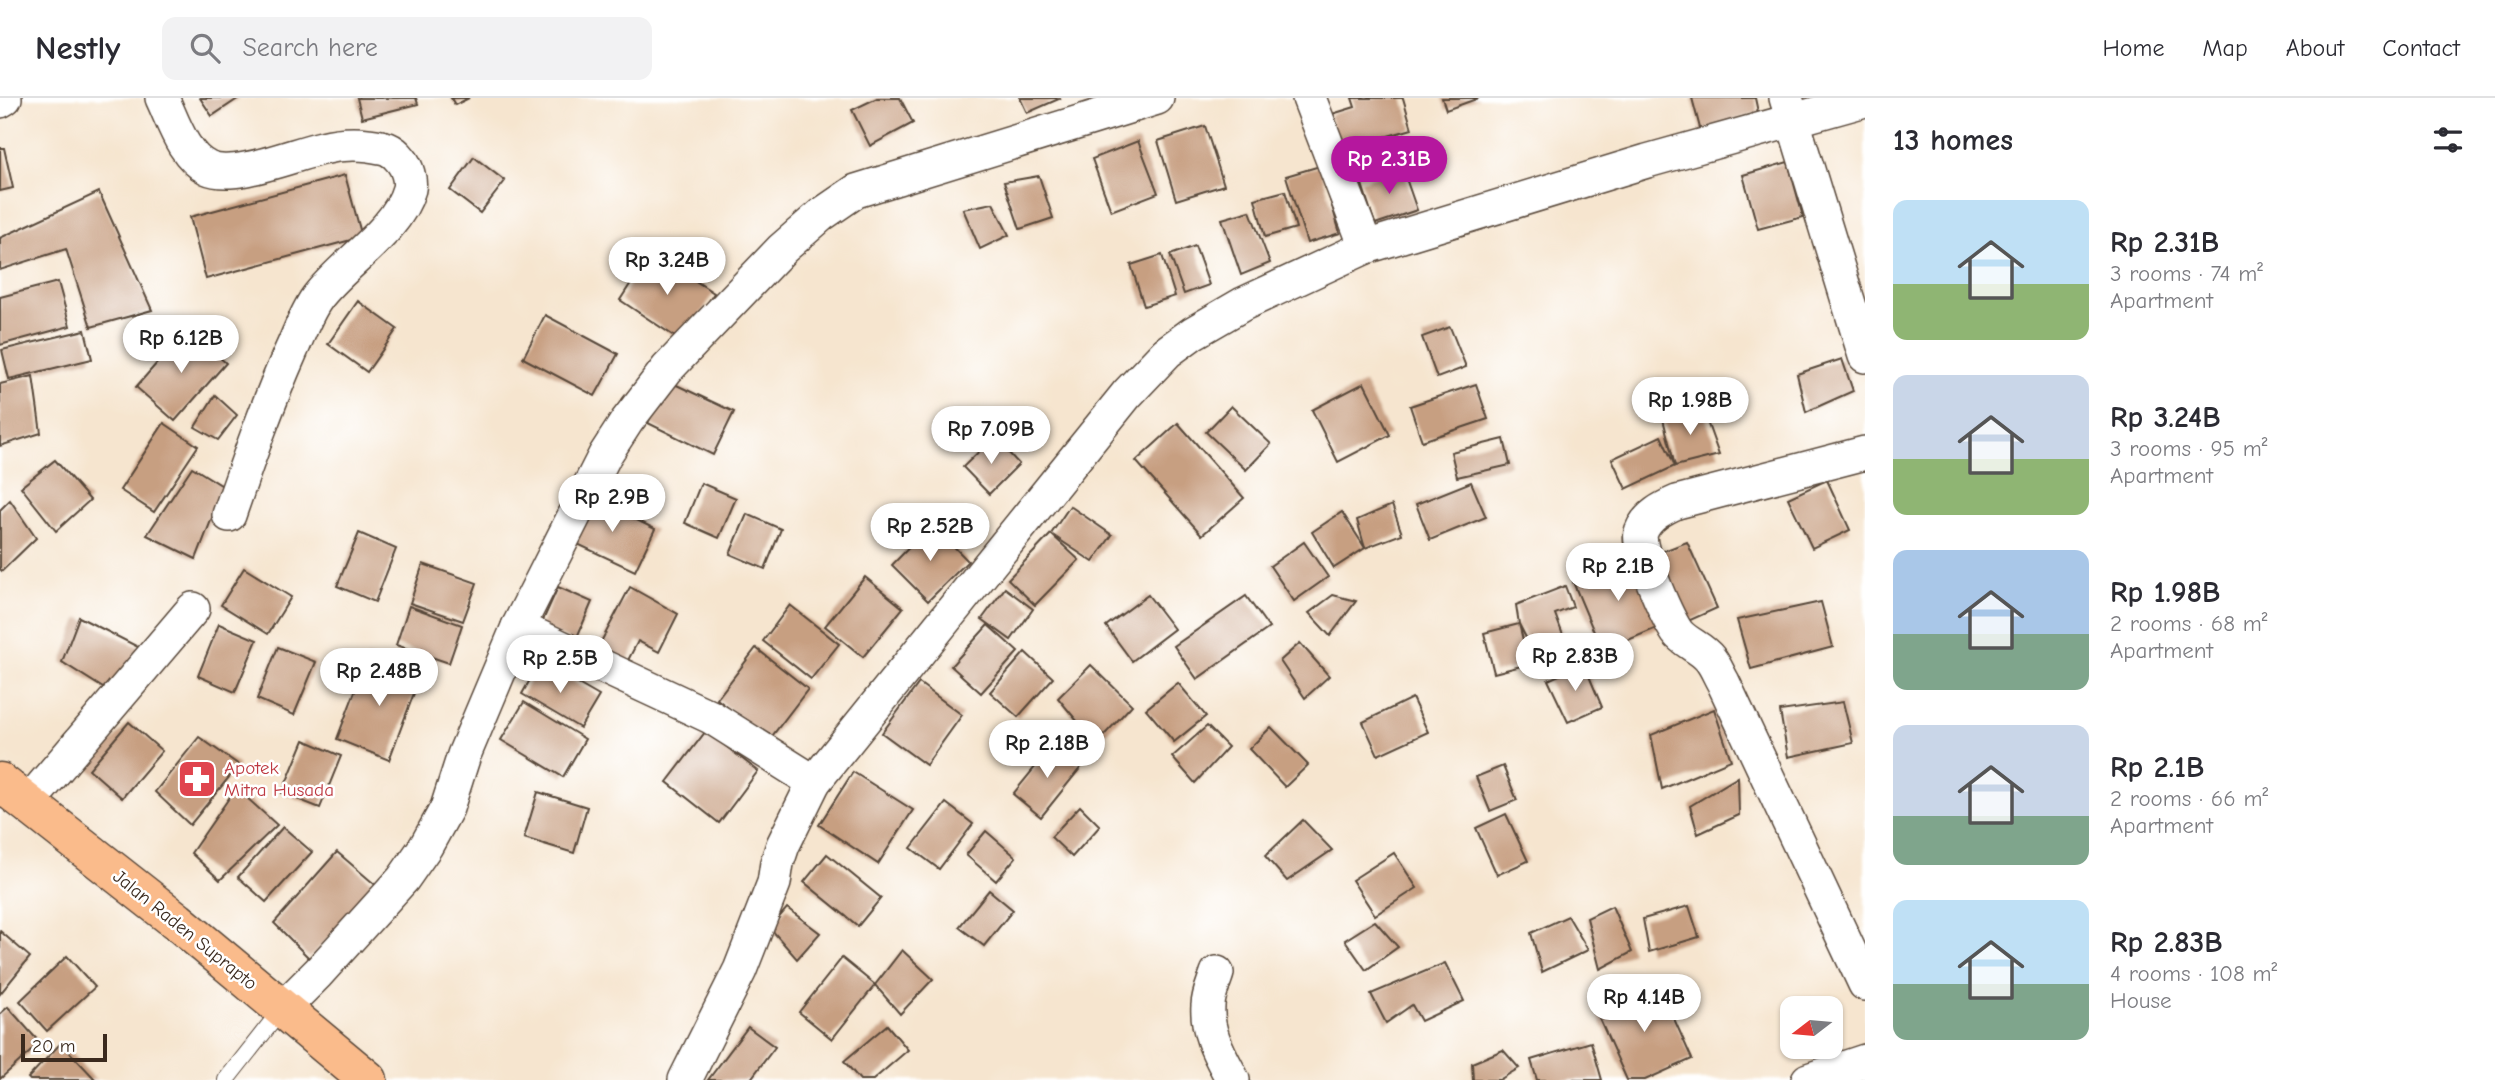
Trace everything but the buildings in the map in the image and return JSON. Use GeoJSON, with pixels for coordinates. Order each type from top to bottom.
{"type":"FeatureCollection","features":[{"type":"Feature","properties":{"kind":"highway","name":"Jalan Raden Suprapto"},"geometry":{"type":"LineString","coordinates":[[14,793],[177,921],[368,1080]]}},
{"type":"Feature","properties":{"kind":"street"},"geometry":{"type":"LineString","coordinates":[[0,101],[5,98]]}},
{"type":"Feature","properties":{"kind":"street"},"geometry":{"type":"LineString","coordinates":[[162,98],[181,138],[195,159],[209,169],[225,171],[248,168],[319,148],[361,144],[389,148],[406,166],[410,187],[384,228],[315,300],[269,398],[229,515]]}},
{"type":"Feature","properties":{"kind":"street"},"geometry":{"type":"LineString","coordinates":[[282,1009],[395,888],[426,846],[447,808],[464,755],[518,627],[593,478],[627,421],[667,369],[782,250],[821,215],[856,191],[1157,98]]}},
{"type":"Feature","properties":{"kind":"street"},"geometry":{"type":"LineString","coordinates":[[1310,98],[1366,247]]}},
{"type":"Feature","properties":{"kind":"street"},"geometry":{"type":"LineString","coordinates":[[685,1080],[740,970],[774,883],[783,845],[814,782],[1127,394],[1167,352],[1193,333],[1243,304],[1366,247],[1647,160],[1790,109],[1865,100]]}},
{"type":"Feature","properties":{"kind":"street"},"geometry":{"type":"LineString","coordinates":[[1790,109],[1865,356]]}},
{"type":"Feature","properties":{"kind":"street"},"geometry":{"type":"LineString","coordinates":[[1865,453],[1677,502],[1660,509],[1645,525],[1639,539],[1646,562],[1678,634],[1710,659],[1723,682],[1865,984]]}},
{"type":"Feature","properties":{"kind":"street"},"geometry":{"type":"LineString","coordinates":[[14,793],[193,609]]}},
{"type":"Feature","properties":{"kind":"street"},"geometry":{"type":"LineString","coordinates":[[518,627],[711,717],[814,782]]}},
{"type":"Feature","properties":{"kind":"street"},"geometry":{"type":"LineString","coordinates":[[1217,973],[1208,1003],[1209,1025],[1233,1080]]}},
{"type":"Feature","properties":{"kind":"street"},"geometry":{"type":"LineString","coordinates":[[1808,1080],[1865,1061]]}},
{"type":"Feature","properties":{"kind":"lane"},"geometry":{"type":"LineString","coordinates":[[226,1080],[282,1009]]}},
{"type":"Feature","properties":{"kind":"place","name":"Apotek Mitra Husada"},"geometry":{"type":"Point","coordinates":[197,779]}}]}
